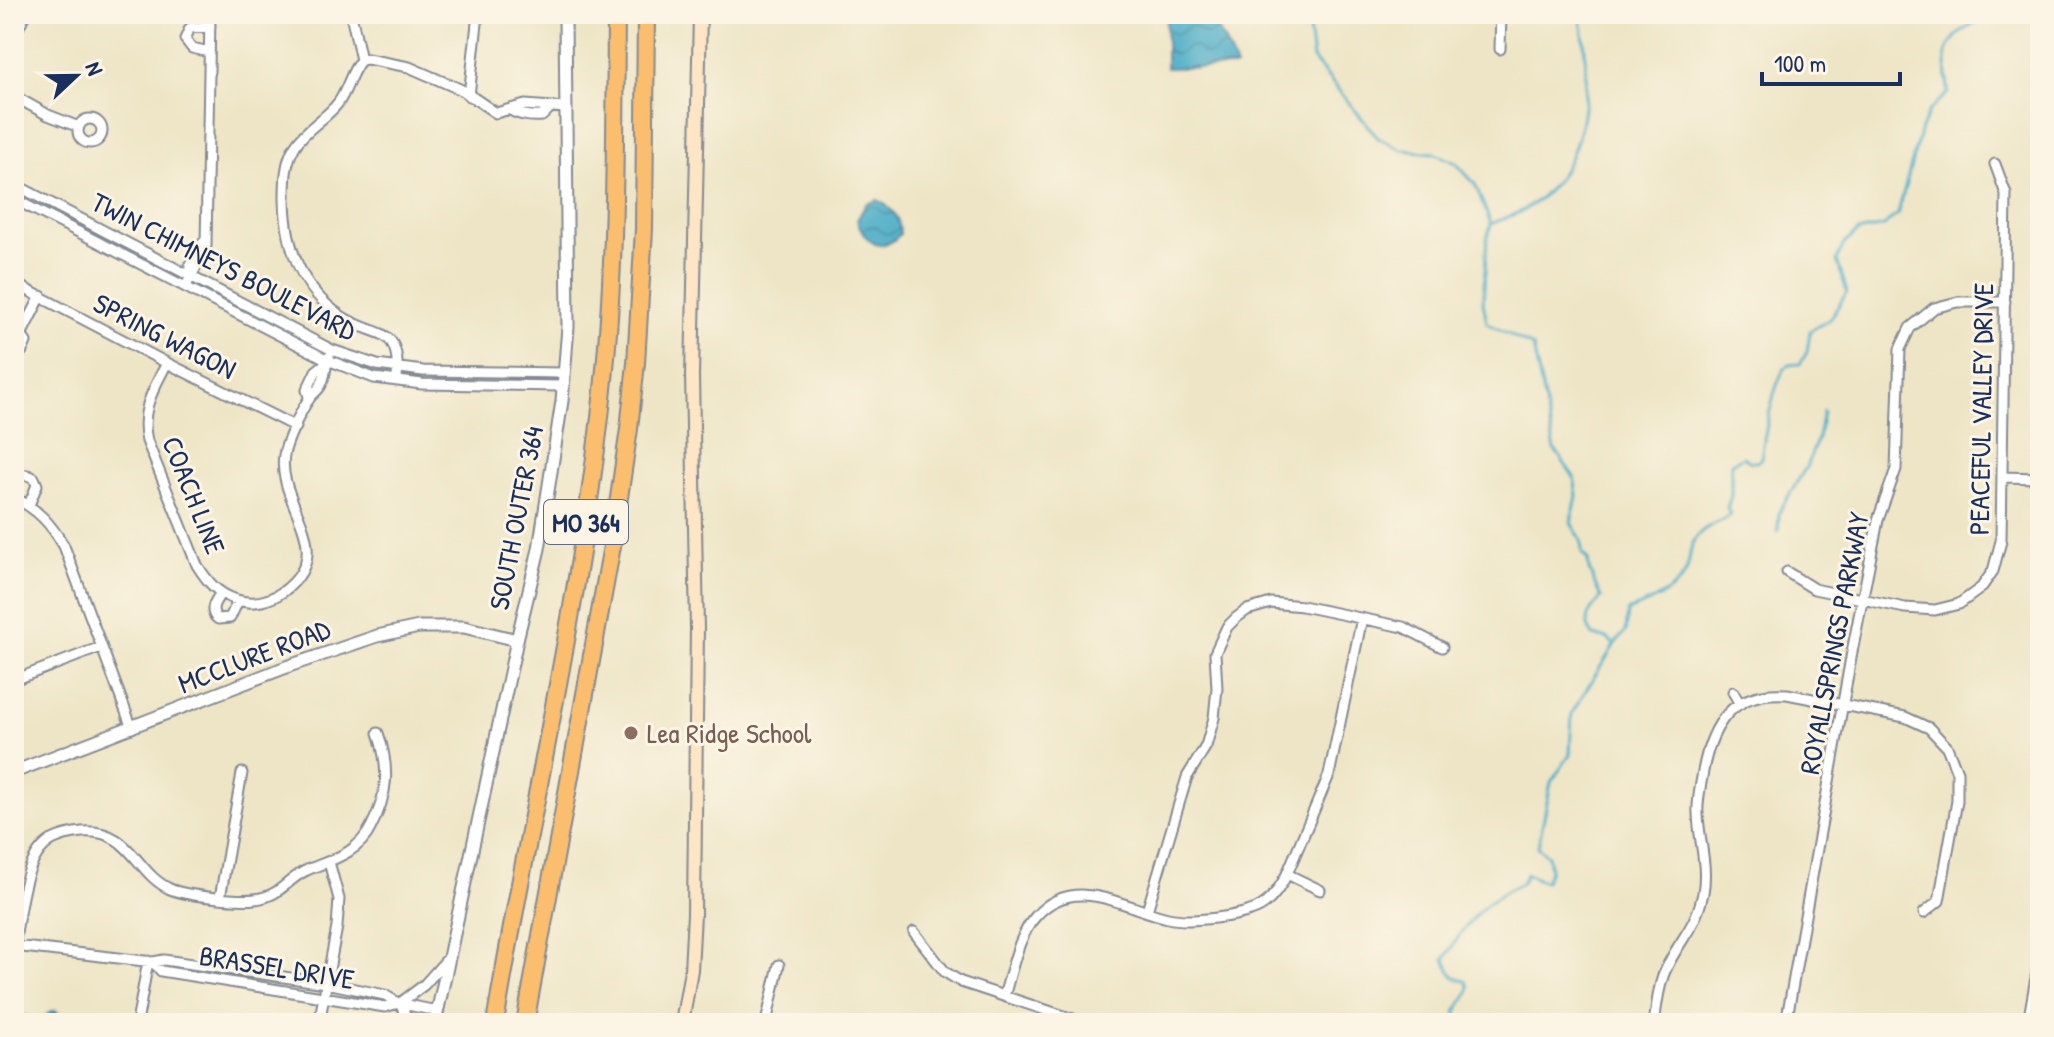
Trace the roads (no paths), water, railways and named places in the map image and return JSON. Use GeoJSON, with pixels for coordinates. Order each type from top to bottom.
{"type":"FeatureCollection","features":[{"type":"Feature","properties":{"kind":"highway","name":"MO 364"},"geometry":{"type":"LineString","coordinates":[[495,1023],[580,560],[602,407],[614,244],[616,14]]}},
{"type":"Feature","properties":{"kind":"highway","name":"MO 364"},"geometry":{"type":"LineString","coordinates":[[525,1023],[612,546],[629,429],[644,229],[646,14]]}},
{"type":"Feature","properties":{"kind":"main road"},"geometry":{"type":"LineString","coordinates":[[682,1023],[691,970],[694,914],[697,628],[692,376],[700,14]]}},
{"type":"Feature","properties":{"kind":"street"},"geometry":{"type":"LineString","coordinates":[[14,37],[25,14]]}},
{"type":"Feature","properties":{"kind":"street"},"geometry":{"type":"LineString","coordinates":[[186,286],[198,268],[206,246],[208,224],[210,14]]}},
{"type":"Feature","properties":{"kind":"street"},"geometry":{"type":"LineString","coordinates":[[351,14],[361,60],[336,106],[294,146],[285,170],[285,229],[291,254],[320,298],[341,316],[390,339],[397,353],[397,381]]}},
{"type":"Feature","properties":{"kind":"street"},"geometry":{"type":"LineString","coordinates":[[469,96],[478,14]]}},
{"type":"Feature","properties":{"kind":"street","name":"SOUTH OUTER 364"},"geometry":{"type":"LineString","coordinates":[[436,1017],[539,549],[562,401],[568,327],[565,14]]}},
{"type":"Feature","properties":{"kind":"street"},"geometry":{"type":"LineString","coordinates":[[1500,49],[1501,14]]}},
{"type":"Feature","properties":{"kind":"street"},"geometry":{"type":"LineString","coordinates":[[209,52],[192,48],[185,39],[190,28],[210,26]]}},
{"type":"Feature","properties":{"kind":"street"},"geometry":{"type":"LineString","coordinates":[[361,60],[409,67],[469,96],[496,113],[510,110],[518,115],[542,116],[550,108],[566,108]]}},
{"type":"Feature","properties":{"kind":"street"},"geometry":{"type":"LineString","coordinates":[[14,96],[48,115],[79,127]]}},
{"type":"Feature","properties":{"kind":"street","name":"PEACEFUL VALLEY DRIVE"},"geometry":{"type":"LineString","coordinates":[[1787,572],[1814,589],[1905,608],[1935,610],[1959,604],[1974,594],[1993,571],[1999,554],[2002,477],[2006,194],[1995,164]]}},
{"type":"Feature","properties":{"kind":"street","name":"TWIN CHIMNEYS BOULEVARD"},"geometry":{"type":"LineString","coordinates":[[14,184],[192,274],[332,350],[377,365],[423,371],[563,373]]}},
{"type":"Feature","properties":{"kind":"street","name":"TWIN CHIMNEYS BOULEVARD"},"geometry":{"type":"LineString","coordinates":[[14,199],[327,362],[374,378],[422,384],[561,386]]}},
{"type":"Feature","properties":{"kind":"street","name":"SPRING WAGON"},"geometry":{"type":"LineString","coordinates":[[14,283],[296,427]]}},
{"type":"Feature","properties":{"kind":"street"},"geometry":{"type":"LineString","coordinates":[[14,353],[26,346],[25,339],[17,334],[41,296]]}},
{"type":"Feature","properties":{"kind":"street","name":"ROYALLSPRINGS PARKWAY"},"geometry":{"type":"LineString","coordinates":[[1786,1023],[1878,519],[1897,465],[1899,360],[1904,338],[1919,318],[1940,306],[1957,302],[2005,302]]}},
{"type":"Feature","properties":{"kind":"street"},"geometry":{"type":"LineString","coordinates":[[327,362],[332,350]]}},
{"type":"Feature","properties":{"kind":"street","name":"COACH LINE"},"geometry":{"type":"LineString","coordinates":[[167,363],[146,406],[147,441],[197,565],[209,583],[238,601],[263,602],[280,594],[299,578],[306,556],[306,532],[285,479],[284,456],[309,397],[307,390],[316,371],[327,362]]}},
{"type":"Feature","properties":{"kind":"street"},"geometry":{"type":"LineString","coordinates":[[14,482],[20,474],[34,478],[37,485],[29,505]]}},
{"type":"Feature","properties":{"kind":"street"},"geometry":{"type":"LineString","coordinates":[[2002,477],[2040,478]]}},
{"type":"Feature","properties":{"kind":"street"},"geometry":{"type":"LineString","coordinates":[[14,498],[29,505],[45,519],[64,546],[132,728]]}},
{"type":"Feature","properties":{"kind":"street","name":"COACH LINE"},"geometry":{"type":"LineString","coordinates":[[221,593],[213,607],[218,619],[230,618],[238,601]]}},
{"type":"Feature","properties":{"kind":"street"},"geometry":{"type":"LineString","coordinates":[[1147,911],[1187,777],[1203,752],[1210,732],[1217,688],[1215,653],[1227,627],[1247,610],[1271,603],[1302,606],[1403,627],[1442,647]]}},
{"type":"Feature","properties":{"kind":"street"},"geometry":{"type":"LineString","coordinates":[[1004,996],[1030,923],[1050,903],[1064,897],[1090,894],[1172,919],[1233,915],[1261,906],[1281,887],[1329,775],[1362,618]]}},
{"type":"Feature","properties":{"kind":"street","name":"MCCLURE ROAD"},"geometry":{"type":"LineString","coordinates":[[14,772],[289,666],[377,636],[419,627],[464,627],[517,640]]}},
{"type":"Feature","properties":{"kind":"street"},"geometry":{"type":"LineString","coordinates":[[14,680],[101,647]]}},
{"type":"Feature","properties":{"kind":"street"},"geometry":{"type":"LineString","coordinates":[[1733,692],[1740,704]]}},
{"type":"Feature","properties":{"kind":"street"},"geometry":{"type":"LineString","coordinates":[[1654,1023],[1664,973],[1692,927],[1703,892],[1704,851],[1698,805],[1708,744],[1722,718],[1740,704],[1761,694],[1780,693],[1843,704],[1920,722],[1942,740],[1957,772],[1958,793],[1939,901],[1924,913]]}},
{"type":"Feature","properties":{"kind":"street"},"geometry":{"type":"LineString","coordinates":[[14,946],[28,871],[35,856],[52,840],[75,833],[99,832],[120,841],[170,889],[220,898],[253,900],[274,895],[302,872],[344,855],[368,834],[380,809],[385,791],[386,757],[378,733]]}},
{"type":"Feature","properties":{"kind":"street"},"geometry":{"type":"LineString","coordinates":[[220,898],[242,773]]}},
{"type":"Feature","properties":{"kind":"street"},"geometry":{"type":"LineString","coordinates":[[319,1023],[337,927],[339,899],[329,862]]}},
{"type":"Feature","properties":{"kind":"street"},"geometry":{"type":"LineString","coordinates":[[1287,874],[1320,890]]}},
{"type":"Feature","properties":{"kind":"street"},"geometry":{"type":"LineString","coordinates":[[914,932],[945,972],[961,982],[1061,1019],[1085,1023]]}},
{"type":"Feature","properties":{"kind":"street","name":"BRASSEL DRIVE"},"geometry":{"type":"LineString","coordinates":[[14,946],[150,962],[164,960],[326,983],[385,995],[436,1017]]}},
{"type":"Feature","properties":{"kind":"street"},"geometry":{"type":"LineString","coordinates":[[2028,1023],[2040,955]]}},
{"type":"Feature","properties":{"kind":"street"},"geometry":{"type":"LineString","coordinates":[[409,1023],[399,1003],[424,985],[449,957]]}},
{"type":"Feature","properties":{"kind":"street"},"geometry":{"type":"LineString","coordinates":[[137,1023],[150,962]]}},
{"type":"Feature","properties":{"kind":"street","name":"BRASSEL DRIVE"},"geometry":{"type":"LineString","coordinates":[[150,962],[161,971],[385,1007],[399,1003]]}},
{"type":"Feature","properties":{"kind":"street"},"geometry":{"type":"LineString","coordinates":[[766,1023],[779,965]]}},
{"type":"Feature","properties":{"kind":"water"},"geometry":{"type":"Polygon","coordinates":[[[1166,14],[1195,16],[1212,24],[1224,40],[1236,67],[1166,68],[1166,14]]]}},
{"type":"Feature","properties":{"kind":"water"},"geometry":{"type":"Polygon","coordinates":[[[878,200],[894,214],[900,234],[893,241],[880,245],[864,235],[857,220],[866,204],[878,200]]]}},
{"type":"Feature","properties":{"kind":"water"},"geometry":{"type":"Polygon","coordinates":[[[52,1011],[69,1023],[14,1023],[14,1014],[41,1019],[52,1011]]]}},
{"type":"Feature","properties":{"kind":"waterway"},"geometry":{"type":"LineString","coordinates":[[1307,14],[1313,59],[1378,138],[1402,150],[1434,153],[1456,163],[1475,184],[1491,224],[1487,239],[1483,302],[1487,323],[1533,347],[1555,450],[1574,477],[1577,496],[1571,523],[1581,539],[1582,553],[1588,560],[1601,598],[1590,612],[1588,625],[1593,636],[1607,638],[1614,644]]}},
{"type":"Feature","properties":{"kind":"waterway"},"geometry":{"type":"LineString","coordinates":[[1491,224],[1526,209],[1550,188],[1576,144],[1586,92],[1580,14]]}},
{"type":"Feature","properties":{"kind":"waterway"},"geometry":{"type":"LineString","coordinates":[[1457,1023],[1459,1017],[1456,1012],[1469,986],[1452,974],[1445,959],[1468,923],[1486,905],[1522,883],[1526,874],[1545,882],[1550,870],[1548,856],[1538,847],[1551,782],[1570,755],[1572,713],[1626,631],[1628,611],[1678,584],[1687,569],[1696,538],[1730,514],[1727,508],[1731,496],[1731,463],[1743,457],[1751,462],[1761,458],[1770,409],[1783,372],[1789,365],[1800,364],[1807,352],[1810,331],[1830,319],[1847,292],[1837,260],[1844,244],[1858,232],[1884,226],[1898,213],[1921,129],[1929,111],[1948,93],[1948,48],[1957,36],[1986,14]]}},
{"type":"Feature","properties":{"kind":"waterway"},"geometry":{"type":"LineString","coordinates":[[1778,531],[1779,512],[1806,467],[1818,438],[1823,411]]}},
{"type":"Feature","properties":{"kind":"place","name":"Lea Ridge School"},"geometry":{"type":"Point","coordinates":[631,733]}}]}
